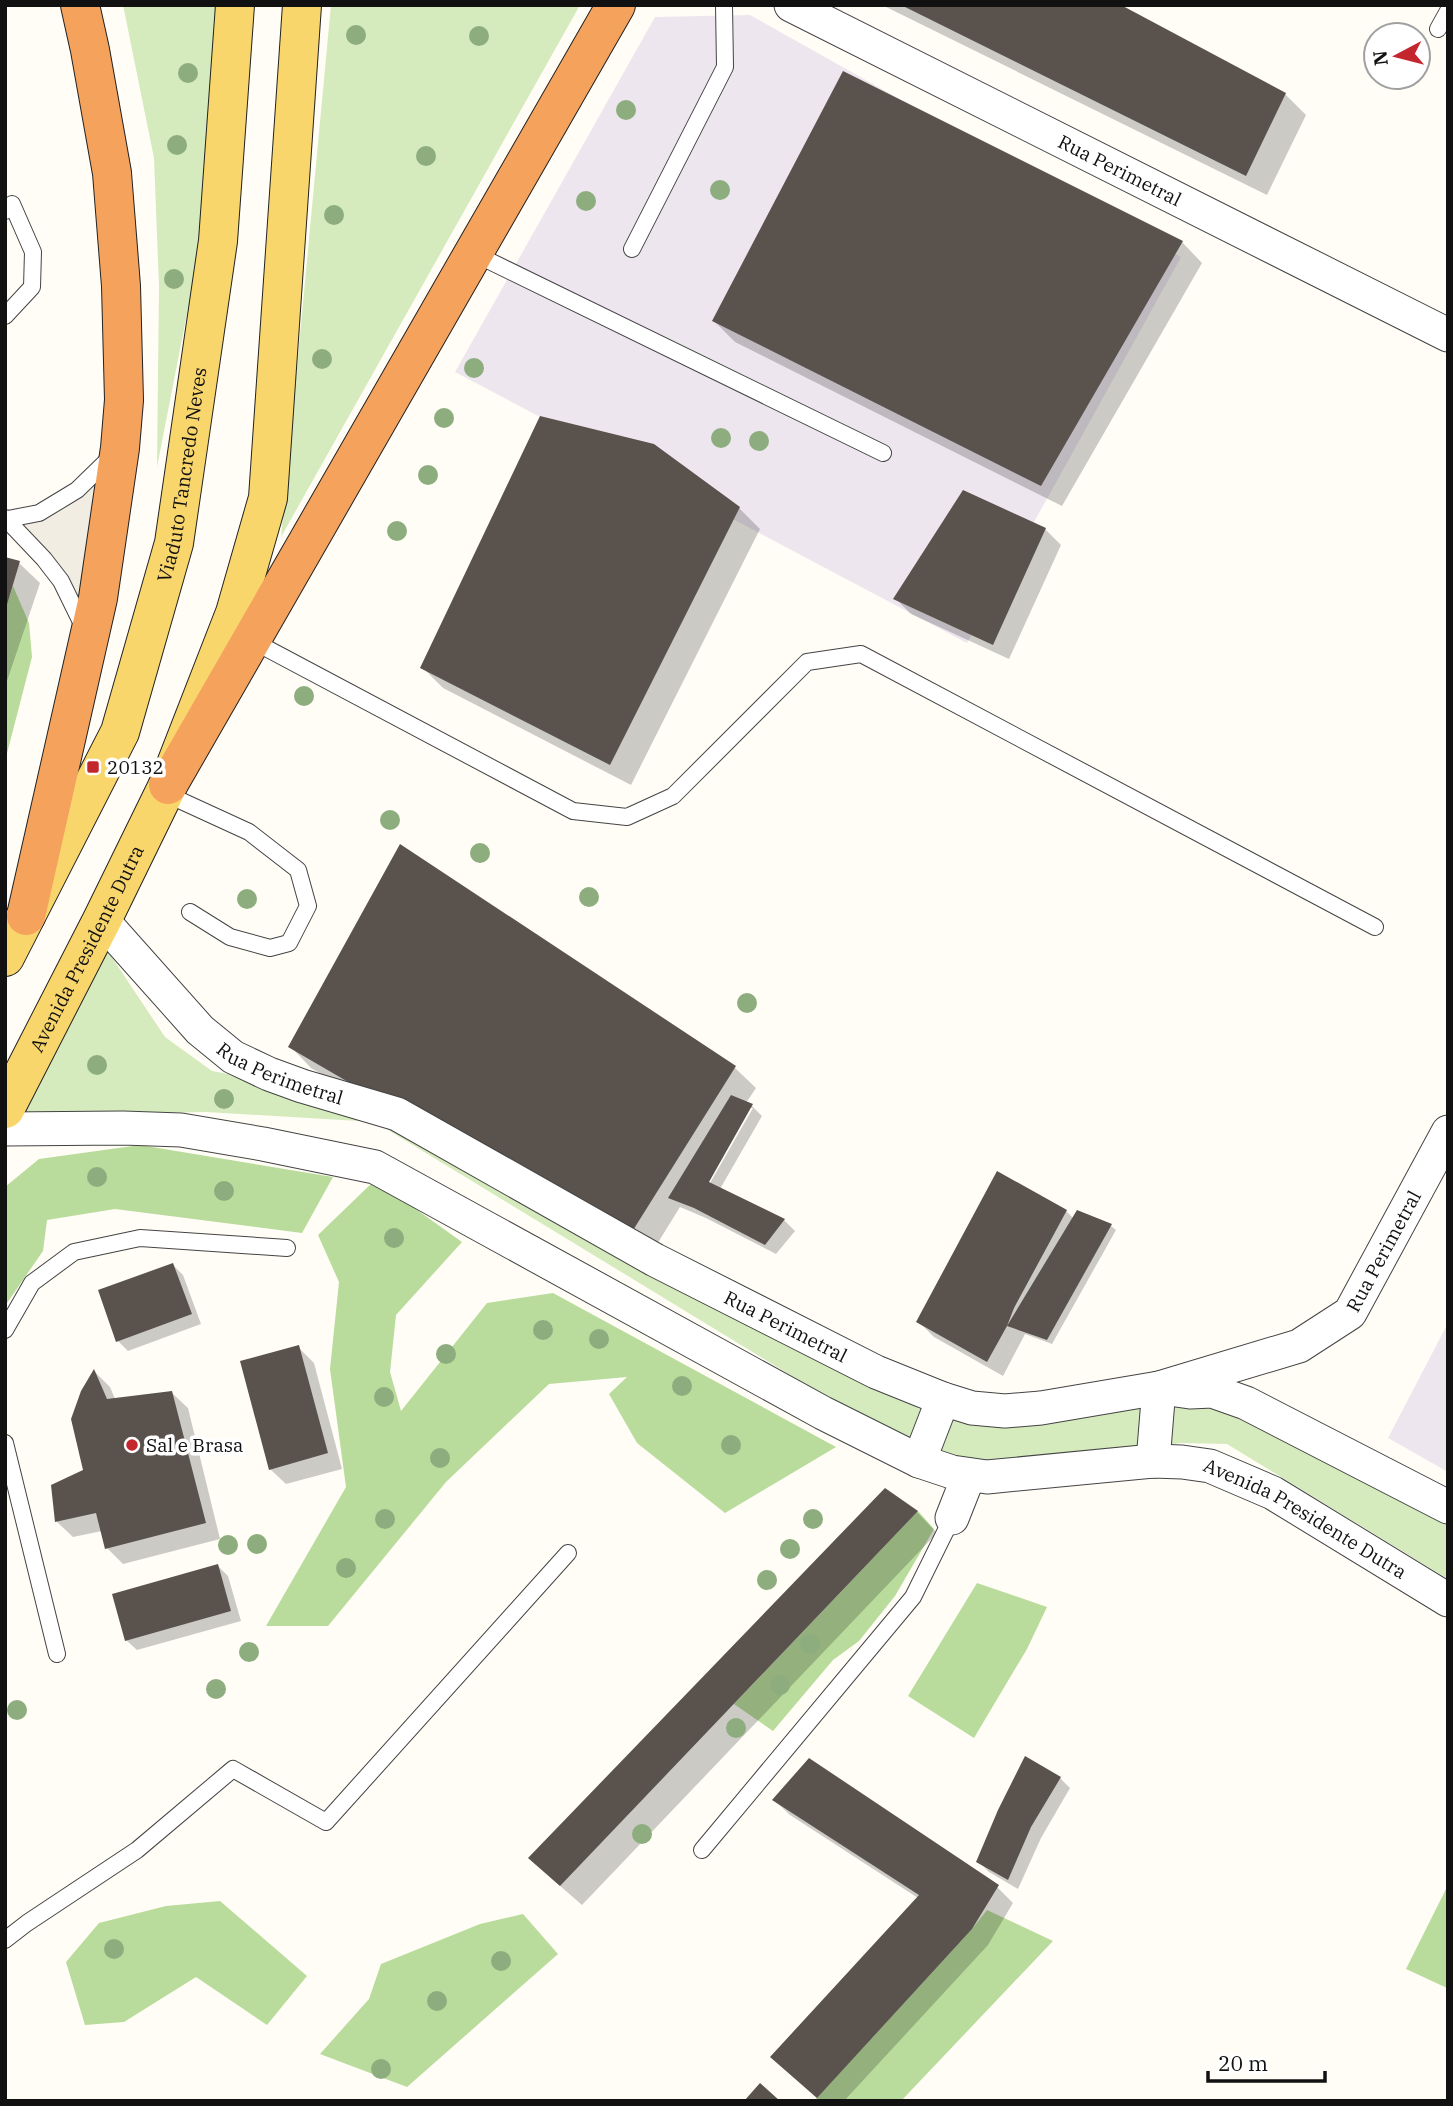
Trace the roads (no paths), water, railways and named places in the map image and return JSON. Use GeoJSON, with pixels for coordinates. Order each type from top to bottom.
{"type":"FeatureCollection","features":[{"type":"Feature","properties":{"kind":"highway"},"geometry":{"type":"LineString","coordinates":[[26,916],[98,598],[120,449],[124,400],[121,286],[112,173],[90,50],[79,5]]}},
{"type":"Feature","properties":{"kind":"highway"},"geometry":{"type":"LineString","coordinates":[[166,789],[616,5]]}},
{"type":"Feature","properties":{"kind":"main road","name":"Viaduto Tancredo Neves"},"geometry":{"type":"LineString","coordinates":[[26,916],[120,732],[174,543],[218,241],[235,5]]}},
{"type":"Feature","properties":{"kind":"main road"},"geometry":{"type":"LineString","coordinates":[[166,789],[235,613],[268,498],[302,5]]}},
{"type":"Feature","properties":{"kind":"main road","name":"Avenida Presidente Dutra"},"geometry":{"type":"LineString","coordinates":[[5,1109],[166,789]]}},
{"type":"Feature","properties":{"kind":"main road"},"geometry":{"type":"LineString","coordinates":[[5,957],[26,916]]}},
{"type":"Feature","properties":{"kind":"street","name":"Rua Perimetral"},"geometry":{"type":"LineString","coordinates":[[791,5],[1448,335]]}},
{"type":"Feature","properties":{"kind":"street","name":"Rua Perimetral"},"geometry":{"type":"LineString","coordinates":[[102,920],[200,1030],[233,1057],[302,1086],[397,1114],[654,1260],[876,1372],[972,1408],[1005,1411],[1041,1408],[1159,1388],[1299,1346],[1350,1313],[1448,1132]]}},
{"type":"Feature","properties":{"kind":"street"},"geometry":{"type":"LineString","coordinates":[[5,1129],[181,1130],[375,1167],[823,1413],[919,1461],[953,1472],[987,1477],[1153,1461],[1159,1388],[1190,1392],[1212,1391],[1246,1403],[1448,1507]]}},
{"type":"Feature","properties":{"kind":"street"},"geometry":{"type":"LineString","coordinates":[[919,1461],[943,1399]]}},
{"type":"Feature","properties":{"kind":"street","name":"Avenida Presidente Dutra"},"geometry":{"type":"LineString","coordinates":[[1153,1461],[1210,1466],[1273,1493],[1448,1600]]}},
{"type":"Feature","properties":{"kind":"street"},"geometry":{"type":"LineString","coordinates":[[952,1518],[969,1475]]}},
{"type":"Feature","properties":{"kind":"lane"},"geometry":{"type":"LineString","coordinates":[[632,249],[725,67],[724,5]]}},
{"type":"Feature","properties":{"kind":"lane"},"geometry":{"type":"LineString","coordinates":[[1438,29],[1448,11]]}},
{"type":"Feature","properties":{"kind":"lane"},"geometry":{"type":"LineString","coordinates":[[5,316],[32,287],[33,253],[8,202]]}},
{"type":"Feature","properties":{"kind":"lane"},"geometry":{"type":"LineString","coordinates":[[473,253],[883,453]]}},
{"type":"Feature","properties":{"kind":"lane"},"geometry":{"type":"LineString","coordinates":[[7,519],[39,513],[77,490],[120,449]]}},
{"type":"Feature","properties":{"kind":"lane"},"geometry":{"type":"LineString","coordinates":[[7,519],[61,581],[89,639]]}},
{"type":"Feature","properties":{"kind":"lane"},"geometry":{"type":"LineString","coordinates":[[251,640],[573,811],[628,817],[673,796],[807,662],[861,654],[1375,927]]}},
{"type":"Feature","properties":{"kind":"lane"},"geometry":{"type":"LineString","coordinates":[[166,789],[249,832],[298,870],[308,906],[289,943],[270,948],[230,936],[190,912]]}},
{"type":"Feature","properties":{"kind":"lane"},"geometry":{"type":"LineString","coordinates":[[5,1329],[32,1283],[74,1252],[140,1238],[287,1248]]}},
{"type":"Feature","properties":{"kind":"lane"},"geometry":{"type":"LineString","coordinates":[[5,1443],[57,1654]]}},
{"type":"Feature","properties":{"kind":"lane"},"geometry":{"type":"LineString","coordinates":[[702,1850],[913,1597],[952,1518]]}},
{"type":"Feature","properties":{"kind":"lane"},"geometry":{"type":"LineString","coordinates":[[5,1940],[137,1850],[233,1769],[326,1822],[568,1553]]}},
{"type":"Feature","properties":{"kind":"place","name":"20132"},"geometry":{"type":"Point","coordinates":[93,767]}},
{"type":"Feature","properties":{"kind":"place","name":"Sal e Brasa"},"geometry":{"type":"Point","coordinates":[132,1445]}}]}
